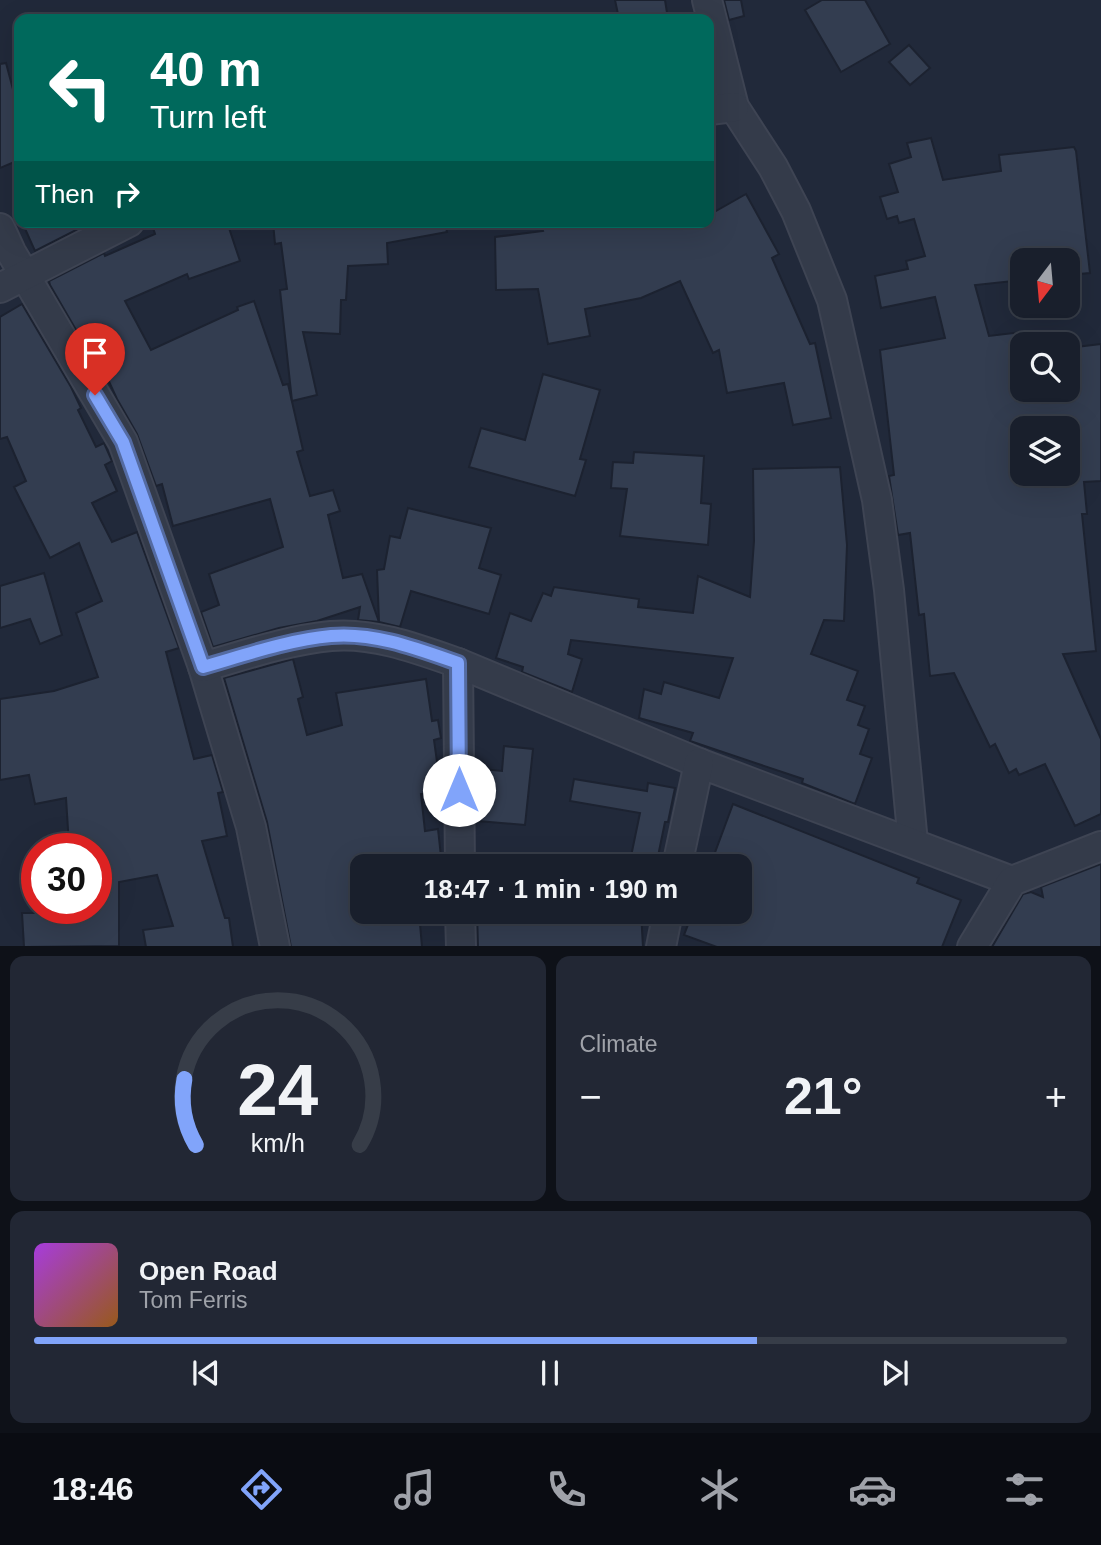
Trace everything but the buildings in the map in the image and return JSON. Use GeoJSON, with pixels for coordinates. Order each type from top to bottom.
{"type":"FeatureCollection","features":[{"type":"Feature","properties":{"kind":"street"},"geometry":{"type":"LineString","coordinates":[[714,51],[722,109],[773,167],[796,211],[832,300],[877,500],[889,590],[913,843]]}},
{"type":"Feature","properties":{"kind":"street"},"geometry":{"type":"LineString","coordinates":[[0,228],[123,442],[203,667],[251,827],[275,946]]}},
{"type":"Feature","properties":{"kind":"street"},"geometry":{"type":"LineString","coordinates":[[0,288],[118,228]]}},
{"type":"Feature","properties":{"kind":"street"},"geometry":{"type":"LineString","coordinates":[[203,667],[281,645],[332,636],[371,638],[422,650],[699,763],[1012,881]]}},
{"type":"Feature","properties":{"kind":"street"},"geometry":{"type":"LineString","coordinates":[[458,663],[460,854]]}},
{"type":"Feature","properties":{"kind":"street"},"geometry":{"type":"LineString","coordinates":[[680,854],[699,763]]}},
{"type":"Feature","properties":{"kind":"street"},"geometry":{"type":"LineString","coordinates":[[973,946],[1012,881],[1101,846]]}},
{"type":"Feature","properties":{"kind":"street"},"geometry":{"type":"LineString","coordinates":[[460,924],[461,946]]}},
{"type":"Feature","properties":{"kind":"street"},"geometry":{"type":"LineString","coordinates":[[661,946],[666,924]]}},
{"type":"Feature","properties":{"kind":"route"},"geometry":{"type":"LineString","coordinates":[[95,395],[123,442],[203,667],[281,645],[332,636],[371,638],[422,650],[458,663],[459,790]]}}]}
